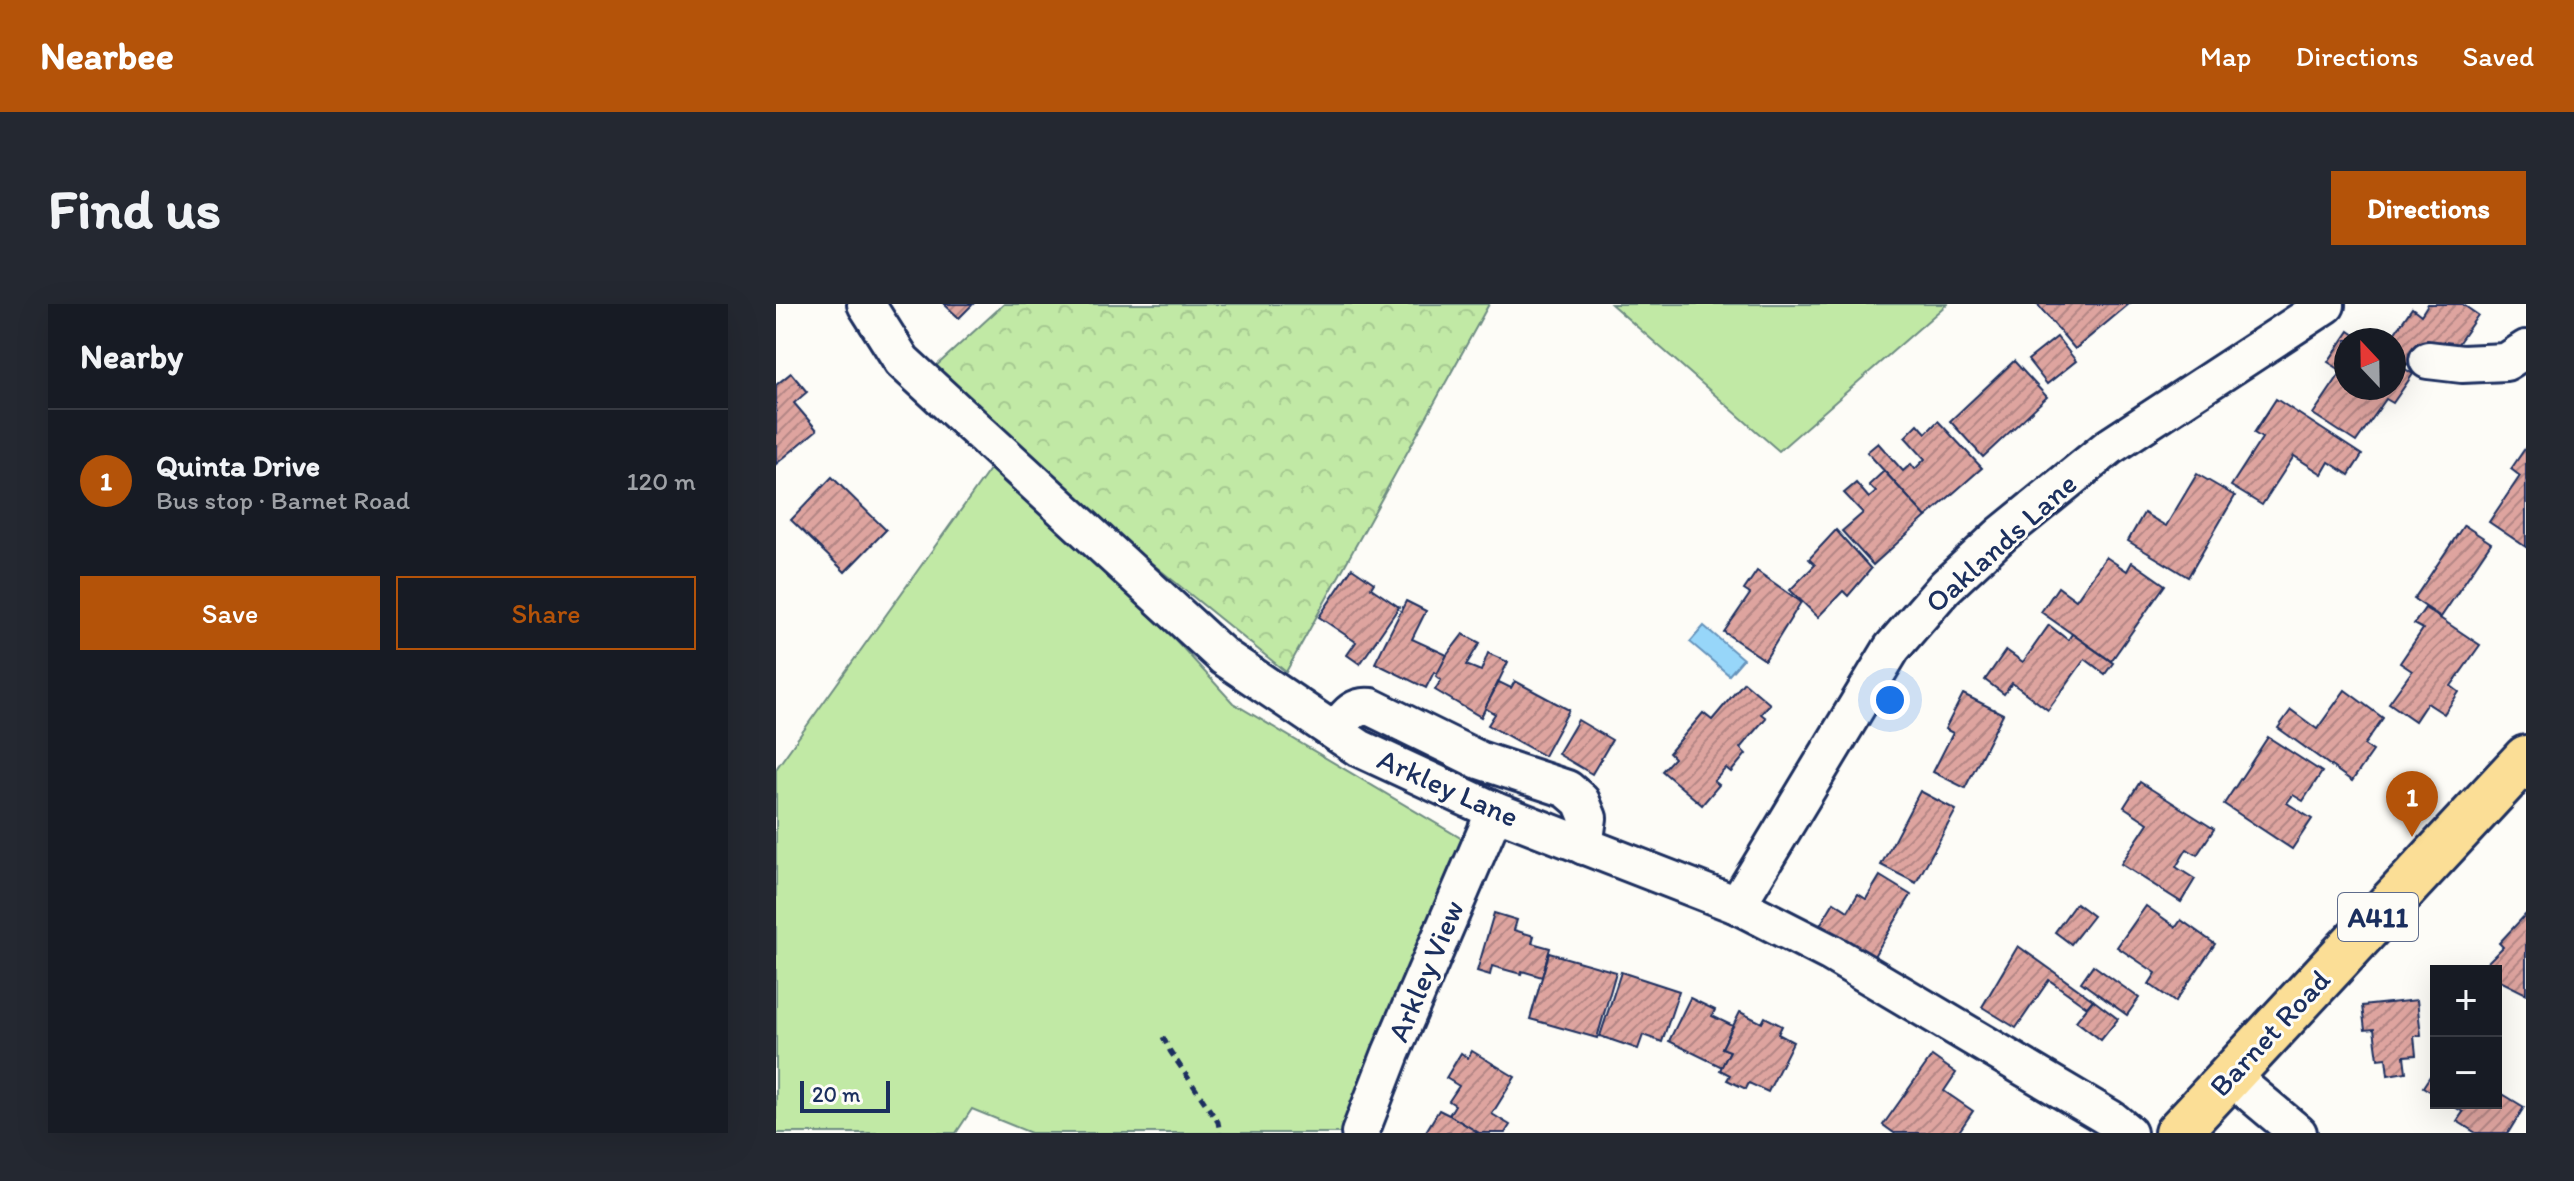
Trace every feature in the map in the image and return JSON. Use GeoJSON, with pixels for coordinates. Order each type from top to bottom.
{"type":"FeatureCollection","features":[{"type":"Feature","properties":{"kind":"main road","name":"Barnet Road"},"geometry":{"type":"LineString","coordinates":[[2177,1133],[2526,758]]}},
{"type":"Feature","properties":{"kind":"street","name":"Arkley Lane"},"geometry":{"type":"LineString","coordinates":[[866,304],[902,361],[1224,657],[1359,748],[1495,811],[1737,905],[1831,953],[2111,1119],[2128,1133]]}},
{"type":"Feature","properties":{"kind":"street","name":"Oaklands Lane"},"geometry":{"type":"LineString","coordinates":[[1737,905],[1892,648],[1945,587],[2002,534],[2109,447],[2326,305]]}},
{"type":"Feature","properties":{"kind":"street"},"geometry":{"type":"LineString","coordinates":[[2428,360],[2462,364],[2516,356]]}},
{"type":"Feature","properties":{"kind":"street"},"geometry":{"type":"LineString","coordinates":[[1335,731],[1350,712],[1360,706],[1371,707],[1479,760],[1567,789],[1581,801],[1588,818],[1584,846]]}},
{"type":"Feature","properties":{"kind":"street","name":"Arkley View"},"geometry":{"type":"LineString","coordinates":[[1360,1133],[1495,811]]}},
{"type":"Feature","properties":{"kind":"street"},"geometry":{"type":"LineString","coordinates":[[2230,1076],[2298,1133]]}},
{"type":"Feature","properties":{"kind":"path"},"geometry":{"type":"LineString","coordinates":[[1163,1037],[1218,1122],[1220,1133]]}},
{"type":"Feature","properties":{"kind":"green space"},"geometry":{"type":"Polygon","coordinates":[[[1004,304],[1489,304],[1286,672],[923,378],[1004,304]]]}},
{"type":"Feature","properties":{"kind":"green space"},"geometry":{"type":"Polygon","coordinates":[[[1611,304],[1947,304],[1779,451],[1611,304]]]}},
{"type":"Feature","properties":{"kind":"green space"},"geometry":{"type":"Polygon","coordinates":[[[1003,451],[1233,703],[1479,849],[1359,1133],[1031,1133],[972,1109],[956,1133],[776,1133],[776,769],[1003,451]]]}},
{"type":"Feature","properties":{"kind":"water"},"geometry":{"type":"Polygon","coordinates":[[[1704,626],[1743,659],[1729,675],[1690,642],[1704,626]]]}},
{"type":"Feature","properties":{"kind":"building"},"geometry":{"type":"Polygon","coordinates":[[[944,304],[973,304],[959,318],[944,304]]]}},
{"type":"Feature","properties":{"kind":"building"},"geometry":{"type":"Polygon","coordinates":[[[2037,304],[2129,304],[2075,349],[2037,304]]]}},
{"type":"Feature","properties":{"kind":"building"},"geometry":{"type":"Polygon","coordinates":[[[2428,304],[2462,304],[2478,315],[2448,358],[2414,369],[2406,363],[2406,328],[2398,328],[2412,308],[2421,315],[2428,304]]]}},
{"type":"Feature","properties":{"kind":"building"},"geometry":{"type":"Polygon","coordinates":[[[2057,337],[2076,361],[2047,384],[2028,360],[2057,337]]]}},
{"type":"Feature","properties":{"kind":"building"},"geometry":{"type":"Polygon","coordinates":[[[2014,361],[2047,397],[1983,457],[1950,421],[2014,361]]]}},
{"type":"Feature","properties":{"kind":"building"},"geometry":{"type":"Polygon","coordinates":[[[2406,370],[2413,374],[2406,384],[2406,370]]]}},
{"type":"Feature","properties":{"kind":"building"},"geometry":{"type":"Polygon","coordinates":[[[791,373],[807,392],[794,403],[817,430],[776,464],[776,385],[791,373]]]}},
{"type":"Feature","properties":{"kind":"building"},"geometry":{"type":"Polygon","coordinates":[[[2334,383],[2334,400],[2385,400],[2356,442],[2313,414],[2334,383]]]}},
{"type":"Feature","properties":{"kind":"building"},"geometry":{"type":"Polygon","coordinates":[[[2276,399],[2362,455],[2349,475],[2329,462],[2322,474],[2294,456],[2262,505],[2231,486],[2262,438],[2254,433],[2276,399]]]}},
{"type":"Feature","properties":{"kind":"building"},"geometry":{"type":"Polygon","coordinates":[[[1938,421],[1982,468],[1926,517],[1867,452],[1878,443],[1903,471],[1911,464],[1915,469],[1925,459],[1905,437],[1918,424],[1926,433],[1938,421]]]}},
{"type":"Feature","properties":{"kind":"building"},"geometry":{"type":"Polygon","coordinates":[[[2526,447],[2526,547],[2489,522],[2520,476],[2511,469],[2526,447]]]}},
{"type":"Feature","properties":{"kind":"building"},"geometry":{"type":"Polygon","coordinates":[[[1884,471],[1926,517],[1873,565],[1842,531],[1863,513],[1844,493],[1856,483],[1869,498],[1876,492],[1869,485],[1884,471]]]}},
{"type":"Feature","properties":{"kind":"building"},"geometry":{"type":"Polygon","coordinates":[[[2197,474],[2235,496],[2188,577],[2128,541],[2144,513],[2166,526],[2197,474]]]}},
{"type":"Feature","properties":{"kind":"building"},"geometry":{"type":"Polygon","coordinates":[[[832,477],[886,530],[845,572],[791,520],[832,477]]]}},
{"type":"Feature","properties":{"kind":"building"},"geometry":{"type":"Polygon","coordinates":[[[2464,525],[2491,543],[2441,617],[2414,599],[2464,525]]]}},
{"type":"Feature","properties":{"kind":"building"},"geometry":{"type":"Polygon","coordinates":[[[1836,530],[1871,569],[1848,596],[1843,591],[1818,617],[1790,590],[1815,565],[1809,559],[1836,530]]]}},
{"type":"Feature","properties":{"kind":"building"},"geometry":{"type":"Polygon","coordinates":[[[2106,557],[2127,571],[2132,562],[2165,585],[2111,661],[2041,612],[2058,587],[2076,600],[2106,557]]]}},
{"type":"Feature","properties":{"kind":"building"},"geometry":{"type":"Polygon","coordinates":[[[1352,568],[1374,583],[1371,588],[1399,607],[1360,664],[1347,655],[1356,642],[1319,617],[1352,568]]]}},
{"type":"Feature","properties":{"kind":"building"},"geometry":{"type":"Polygon","coordinates":[[[1757,571],[1801,602],[1765,660],[1724,632],[1750,594],[1744,590],[1757,571]]]}},
{"type":"Feature","properties":{"kind":"building"},"geometry":{"type":"Polygon","coordinates":[[[1406,601],[1426,611],[1412,639],[1447,655],[1438,674],[1434,672],[1426,688],[1375,663],[1406,601]]]}},
{"type":"Feature","properties":{"kind":"building"},"geometry":{"type":"Polygon","coordinates":[[[2425,608],[2480,645],[2451,686],[2459,692],[2444,714],[2427,703],[2415,721],[2389,703],[2412,671],[2400,663],[2423,629],[2414,624],[2425,608]]]}},
{"type":"Feature","properties":{"kind":"building"},"geometry":{"type":"Polygon","coordinates":[[[2049,625],[2068,640],[2072,634],[2113,663],[2105,674],[2085,659],[2048,710],[2012,683],[2004,694],[1985,680],[2006,650],[2023,662],[2049,625]]]}},
{"type":"Feature","properties":{"kind":"building"},"geometry":{"type":"Polygon","coordinates":[[[1463,634],[1480,643],[1466,665],[1481,671],[1488,653],[1508,662],[1481,717],[1435,690],[1441,680],[1436,676],[1463,634]]]}},
{"type":"Feature","properties":{"kind":"building"},"geometry":{"type":"Polygon","coordinates":[[[1515,681],[1569,710],[1544,756],[1488,725],[1495,714],[1485,708],[1499,682],[1511,688],[1515,681]]]}},
{"type":"Feature","properties":{"kind":"building"},"geometry":{"type":"Polygon","coordinates":[[[1744,682],[1770,704],[1761,714],[1766,718],[1740,748],[1746,754],[1731,772],[1726,768],[1714,781],[1719,785],[1702,805],[1662,771],[1674,758],[1669,753],[1703,713],[1712,720],[1744,682]]]}},
{"type":"Feature","properties":{"kind":"building"},"geometry":{"type":"Polygon","coordinates":[[[2345,690],[2383,718],[2364,745],[2373,751],[2352,781],[2278,728],[2291,710],[2317,729],[2345,690]]]}},
{"type":"Feature","properties":{"kind":"building"},"geometry":{"type":"Polygon","coordinates":[[[1963,694],[2003,714],[1965,788],[1933,772],[1953,733],[1945,729],[1963,694]]]}},
{"type":"Feature","properties":{"kind":"building"},"geometry":{"type":"Polygon","coordinates":[[[1578,720],[1612,740],[1592,774],[1558,754],[1578,720]]]}},
{"type":"Feature","properties":{"kind":"building"},"geometry":{"type":"Polygon","coordinates":[[[2268,737],[2322,772],[2303,801],[2293,795],[2287,803],[2312,819],[2292,849],[2224,804],[2268,737]]]}},
{"type":"Feature","properties":{"kind":"building"},"geometry":{"type":"Polygon","coordinates":[[[2140,782],[2214,829],[2197,855],[2187,849],[2176,867],[2195,879],[2181,902],[2121,864],[2148,823],[2124,807],[2140,782]]]}},
{"type":"Feature","properties":{"kind":"building"},"geometry":{"type":"Polygon","coordinates":[[[1920,791],[1956,810],[1916,883],[1881,865],[1920,791]]]}},
{"type":"Feature","properties":{"kind":"building"},"geometry":{"type":"Polygon","coordinates":[[[1880,876],[1911,895],[1868,966],[1825,940],[1831,931],[1820,925],[1834,902],[1848,911],[1858,894],[1866,899],[1880,876]]]}},
{"type":"Feature","properties":{"kind":"building"},"geometry":{"type":"Polygon","coordinates":[[[2076,903],[2093,916],[2071,944],[2055,932],[2076,903]]]}},
{"type":"Feature","properties":{"kind":"building"},"geometry":{"type":"Polygon","coordinates":[[[2146,906],[2176,927],[2181,920],[2215,944],[2175,1002],[2149,984],[2156,973],[2117,947],[2146,906]]]}},
{"type":"Feature","properties":{"kind":"building"},"geometry":{"type":"Polygon","coordinates":[[[1494,913],[1517,920],[1514,930],[1534,936],[1532,943],[1550,948],[1542,977],[1492,966],[1490,975],[1477,971],[1494,913]]]}},
{"type":"Feature","properties":{"kind":"building"},"geometry":{"type":"Polygon","coordinates":[[[2526,914],[2526,994],[2502,982],[2502,965],[2485,965],[2503,947],[2499,943],[2526,914]]]}},
{"type":"Feature","properties":{"kind":"building"},"geometry":{"type":"Polygon","coordinates":[[[2018,946],[2093,1000],[2087,1007],[2049,980],[2016,1028],[1982,1007],[2018,946]]]}},
{"type":"Feature","properties":{"kind":"building"},"geometry":{"type":"Polygon","coordinates":[[[1549,953],[1616,972],[1597,1038],[1530,1019],[1549,953]]]}},
{"type":"Feature","properties":{"kind":"building"},"geometry":{"type":"Polygon","coordinates":[[[2093,965],[2139,998],[2127,1015],[2081,982],[2093,965]]]}},
{"type":"Feature","properties":{"kind":"building"},"geometry":{"type":"Polygon","coordinates":[[[1621,972],[1679,991],[1662,1042],[1643,1035],[1638,1049],[1600,1036],[1621,972]]]}},
{"type":"Feature","properties":{"kind":"building"},"geometry":{"type":"Polygon","coordinates":[[[1690,998],[1715,1010],[1712,1016],[1733,1026],[1722,1048],[1730,1051],[1722,1067],[1669,1041],[1690,998]]]}},
{"type":"Feature","properties":{"kind":"building"},"geometry":{"type":"Polygon","coordinates":[[[2093,1000],[2118,1019],[2101,1040],[2076,1021],[2093,1000]]]}},
{"type":"Feature","properties":{"kind":"building"},"geometry":{"type":"Polygon","coordinates":[[[2417,1000],[2421,1035],[2414,1036],[2416,1055],[2404,1056],[2406,1072],[2388,1075],[2386,1058],[2378,1059],[2374,1029],[2365,1030],[2362,1006],[2417,1000]]]}},
{"type":"Feature","properties":{"kind":"building"},"geometry":{"type":"Polygon","coordinates":[[[1740,1012],[1762,1023],[1765,1017],[1782,1026],[1778,1034],[1793,1042],[1768,1092],[1749,1083],[1746,1089],[1727,1080],[1730,1075],[1720,1070],[1730,1051],[1722,1048],[1740,1012]]]}},
{"type":"Feature","properties":{"kind":"building"},"geometry":{"type":"Polygon","coordinates":[[[1472,1051],[1515,1077],[1492,1114],[1510,1125],[1505,1133],[1479,1133],[1449,1115],[1455,1105],[1449,1101],[1459,1086],[1446,1078],[1461,1053],[1468,1058],[1472,1051]]]}},
{"type":"Feature","properties":{"kind":"building"},"geometry":{"type":"Polygon","coordinates":[[[1932,1056],[1956,1073],[1944,1091],[1973,1111],[1958,1133],[1894,1133],[1883,1125],[1932,1056]]]}},
{"type":"Feature","properties":{"kind":"building"},"geometry":{"type":"Polygon","coordinates":[[[2430,1076],[2430,1091],[2423,1087],[2430,1076]]]}},
{"type":"Feature","properties":{"kind":"building"},"geometry":{"type":"Polygon","coordinates":[[[2502,1094],[2524,1107],[2508,1133],[2476,1133],[2457,1121],[2463,1112],[2458,1109],[2502,1109],[2502,1094]]]}},
{"type":"Feature","properties":{"kind":"building"},"geometry":{"type":"Polygon","coordinates":[[[1439,1110],[1449,1115],[1479,1133],[1425,1133],[1439,1110]]]}},
{"type":"Feature","properties":{"kind":"place","name":"Quinta Drive"},"geometry":{"type":"Point","coordinates":[2412,837]}}]}
